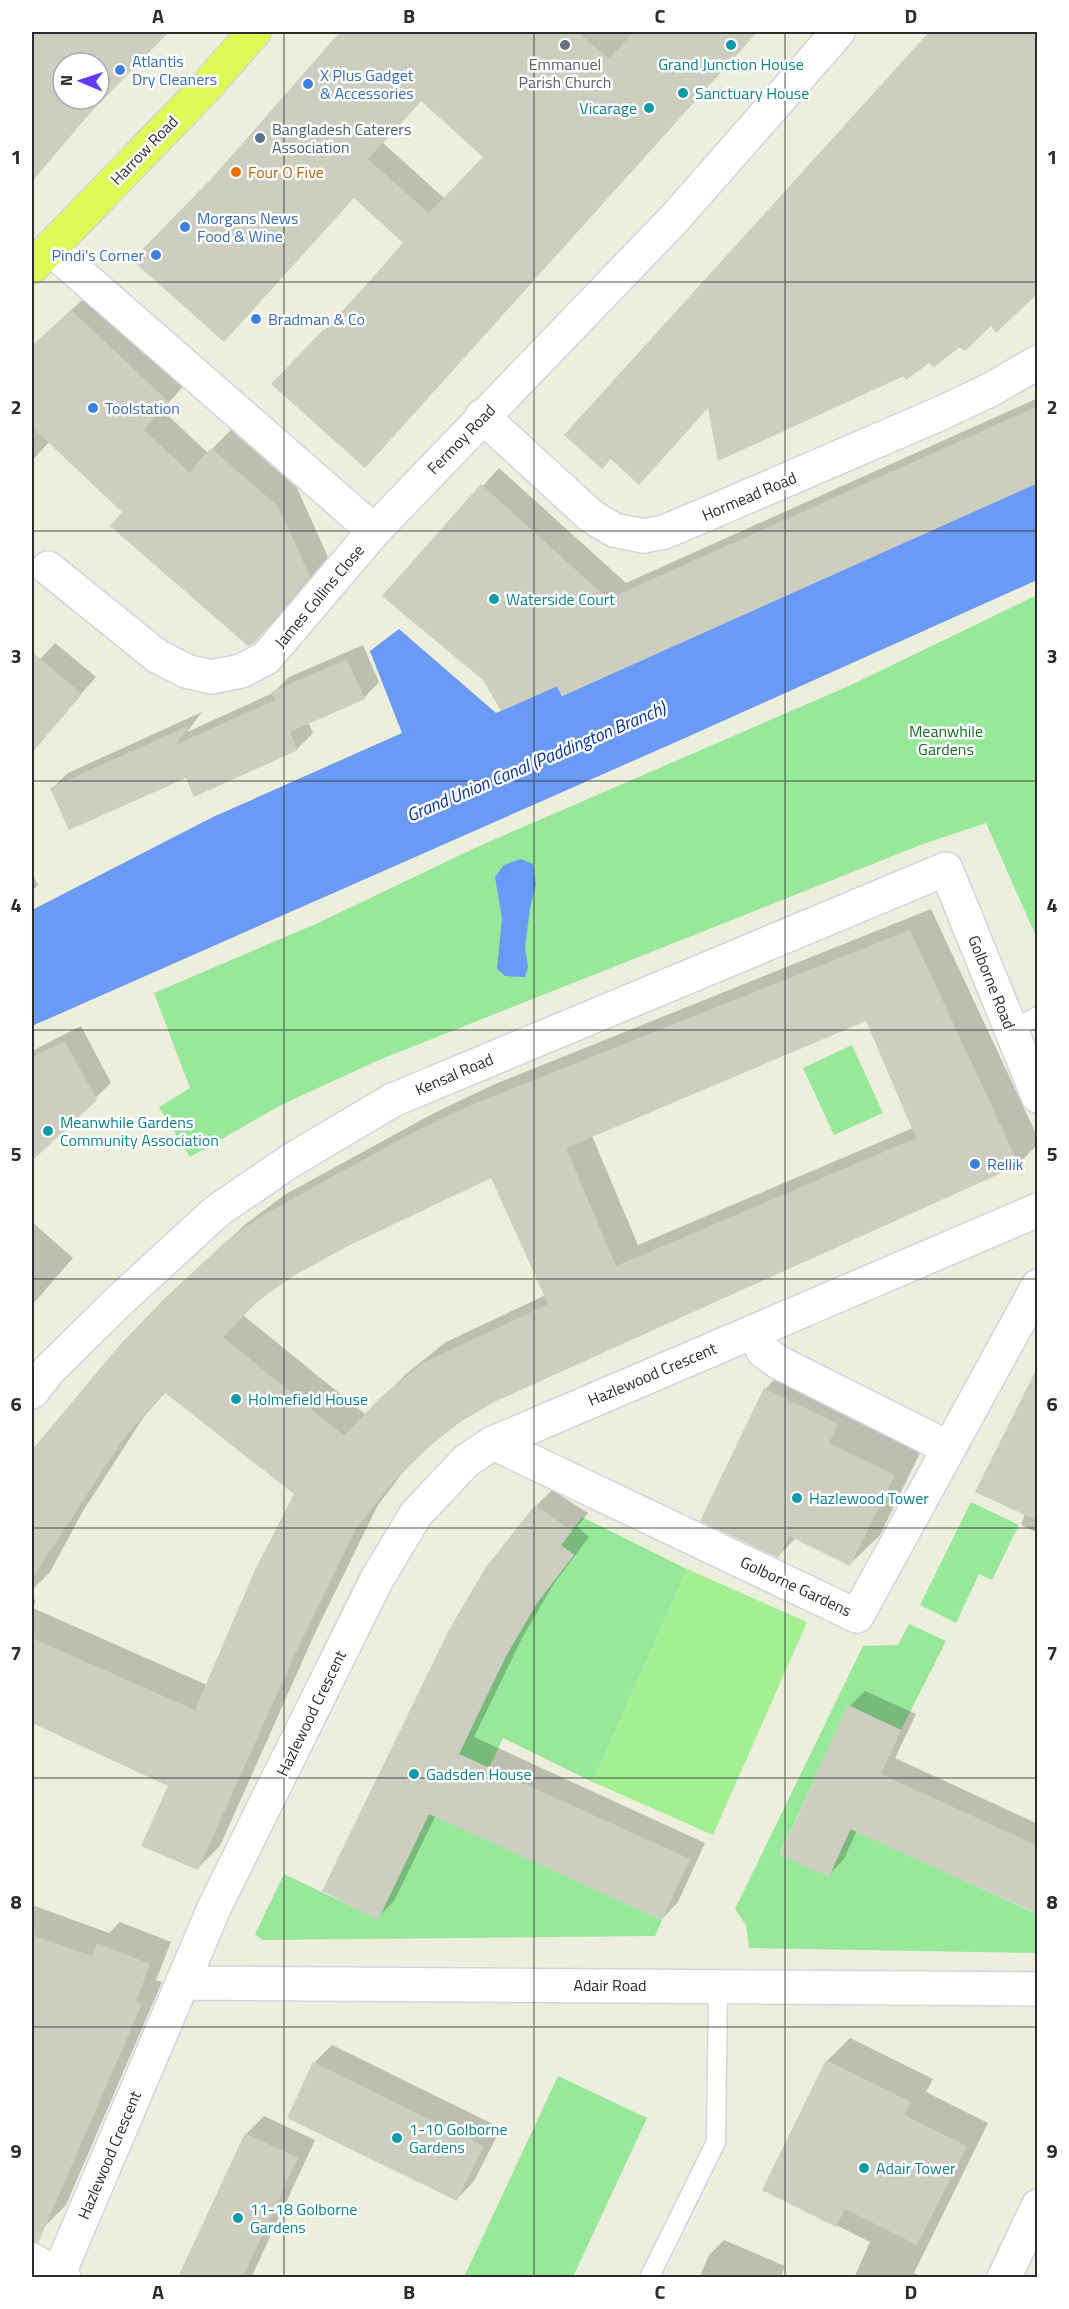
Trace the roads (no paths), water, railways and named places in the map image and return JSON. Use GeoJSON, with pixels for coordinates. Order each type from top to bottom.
{"type":"FeatureCollection","features":[{"type":"Feature","properties":{"kind":"main road","name":"Harrow Road"},"geometry":{"type":"LineString","coordinates":[[41,258],[204,89],[254,32]]}},
{"type":"Feature","properties":{"kind":"street","name":"Fermoy Road"},"geometry":{"type":"LineString","coordinates":[[374,531],[482,416],[675,218],[838,32]]}},
{"type":"Feature","properties":{"kind":"street"},"geometry":{"type":"LineString","coordinates":[[41,258],[374,531]]}},
{"type":"Feature","properties":{"kind":"street","name":"Hormead Road"},"geometry":{"type":"LineString","coordinates":[[482,416],[591,516],[614,530],[643,536],[664,532],[939,414],[992,389],[1038,362]]}},
{"type":"Feature","properties":{"kind":"street","name":"James Collins Close"},"geometry":{"type":"LineString","coordinates":[[48,568],[157,656],[186,671],[211,677],[241,670],[266,658],[374,531]]}},
{"type":"Feature","properties":{"kind":"street","name":"Golborne Road"},"geometry":{"type":"LineString","coordinates":[[946,869],[1025,1023],[1038,1096]]}},
{"type":"Feature","properties":{"kind":"street","name":"Kensal Road"},"geometry":{"type":"LineString","coordinates":[[32,1392],[49,1370],[119,1301],[217,1211],[290,1161],[393,1100],[946,869]]}},
{"type":"Feature","properties":{"kind":"street","name":"Hazlewood Crescent"},"geometry":{"type":"LineString","coordinates":[[51,2270],[215,1906],[377,1579],[416,1514],[466,1461],[493,1443],[754,1331],[1036,1215]]}},
{"type":"Feature","properties":{"kind":"street","name":"Golborne Gardens"},"geometry":{"type":"LineString","coordinates":[[493,1443],[857,1616],[1038,1286]]}},
{"type":"Feature","properties":{"kind":"street"},"geometry":{"type":"LineString","coordinates":[[754,1331],[764,1351],[778,1362],[949,1448]]}},
{"type":"Feature","properties":{"kind":"street","name":"Adair Road"},"geometry":{"type":"LineString","coordinates":[[182,1983],[1038,1989]]}},
{"type":"Feature","properties":{"kind":"street"},"geometry":{"type":"LineString","coordinates":[[1004,2277],[1038,2206]]}},
{"type":"Feature","properties":{"kind":"lane"},"geometry":{"type":"LineString","coordinates":[[649,2277],[716,2142],[718,1985]]}},
{"type":"Feature","properties":{"kind":"water","name":"Grand Union Canal (Paddington Branch)"},"geometry":{"type":"Polygon","coordinates":[[[1037,483],[1037,580],[32,1026],[32,910],[213,817],[402,733],[370,651],[399,629],[496,713],[557,686],[562,696],[1037,483]]]}},
{"type":"Feature","properties":{"kind":"water"},"geometry":{"type":"Polygon","coordinates":[[[521,859],[533,864],[536,885],[530,908],[525,947],[528,967],[525,977],[505,976],[497,969],[502,918],[495,877],[504,865],[521,859]]]}},
{"type":"Feature","properties":{"kind":"place","name":"Emmanuel Parish Church"},"geometry":{"type":"Point","coordinates":[565,45]}},
{"type":"Feature","properties":{"kind":"place","name":"Grand Junction House"},"geometry":{"type":"Point","coordinates":[731,45]}},
{"type":"Feature","properties":{"kind":"place","name":"Atlantis Dry Cleaners"},"geometry":{"type":"Point","coordinates":[120,70]}},
{"type":"Feature","properties":{"kind":"place","name":"X Plus Gadget & Accessories"},"geometry":{"type":"Point","coordinates":[308,84]}},
{"type":"Feature","properties":{"kind":"place","name":"Sanctuary House"},"geometry":{"type":"Point","coordinates":[683,93]}},
{"type":"Feature","properties":{"kind":"place","name":"Vicarage"},"geometry":{"type":"Point","coordinates":[649,108]}},
{"type":"Feature","properties":{"kind":"place","name":"Bangladesh Caterers Association"},"geometry":{"type":"Point","coordinates":[260,138]}},
{"type":"Feature","properties":{"kind":"place","name":"Four O Five"},"geometry":{"type":"Point","coordinates":[236,172]}},
{"type":"Feature","properties":{"kind":"place","name":"Morgans News Food & Wine"},"geometry":{"type":"Point","coordinates":[185,227]}},
{"type":"Feature","properties":{"kind":"place","name":"Pindi's Corner"},"geometry":{"type":"Point","coordinates":[156,255]}},
{"type":"Feature","properties":{"kind":"place","name":"Bradman & Co"},"geometry":{"type":"Point","coordinates":[256,319]}},
{"type":"Feature","properties":{"kind":"place","name":"Toolstation"},"geometry":{"type":"Point","coordinates":[93,408]}},
{"type":"Feature","properties":{"kind":"place","name":"Waterside Court"},"geometry":{"type":"Point","coordinates":[494,599]}},
{"type":"Feature","properties":{"kind":"place","name":"Meanwhile Gardens Community Association"},"geometry":{"type":"Point","coordinates":[48,1131]}},
{"type":"Feature","properties":{"kind":"place","name":"Rellik"},"geometry":{"type":"Point","coordinates":[975,1164]}},
{"type":"Feature","properties":{"kind":"place","name":"Holmefield House"},"geometry":{"type":"Point","coordinates":[236,1399]}},
{"type":"Feature","properties":{"kind":"place","name":"Hazlewood Tower"},"geometry":{"type":"Point","coordinates":[797,1498]}},
{"type":"Feature","properties":{"kind":"place","name":"Gadsden House"},"geometry":{"type":"Point","coordinates":[414,1774]}},
{"type":"Feature","properties":{"kind":"place","name":"1-10 Golborne Gardens"},"geometry":{"type":"Point","coordinates":[397,2138]}},
{"type":"Feature","properties":{"kind":"place","name":"Adair Tower"},"geometry":{"type":"Point","coordinates":[864,2168]}},
{"type":"Feature","properties":{"kind":"place","name":"11-18 Golborne Gardens"},"geometry":{"type":"Point","coordinates":[238,2218]}},
{"type":"Feature","properties":{"kind":"park label","name":"Meanwhile Gardens"},"geometry":{"type":"Point","coordinates":[946,740]}}]}
